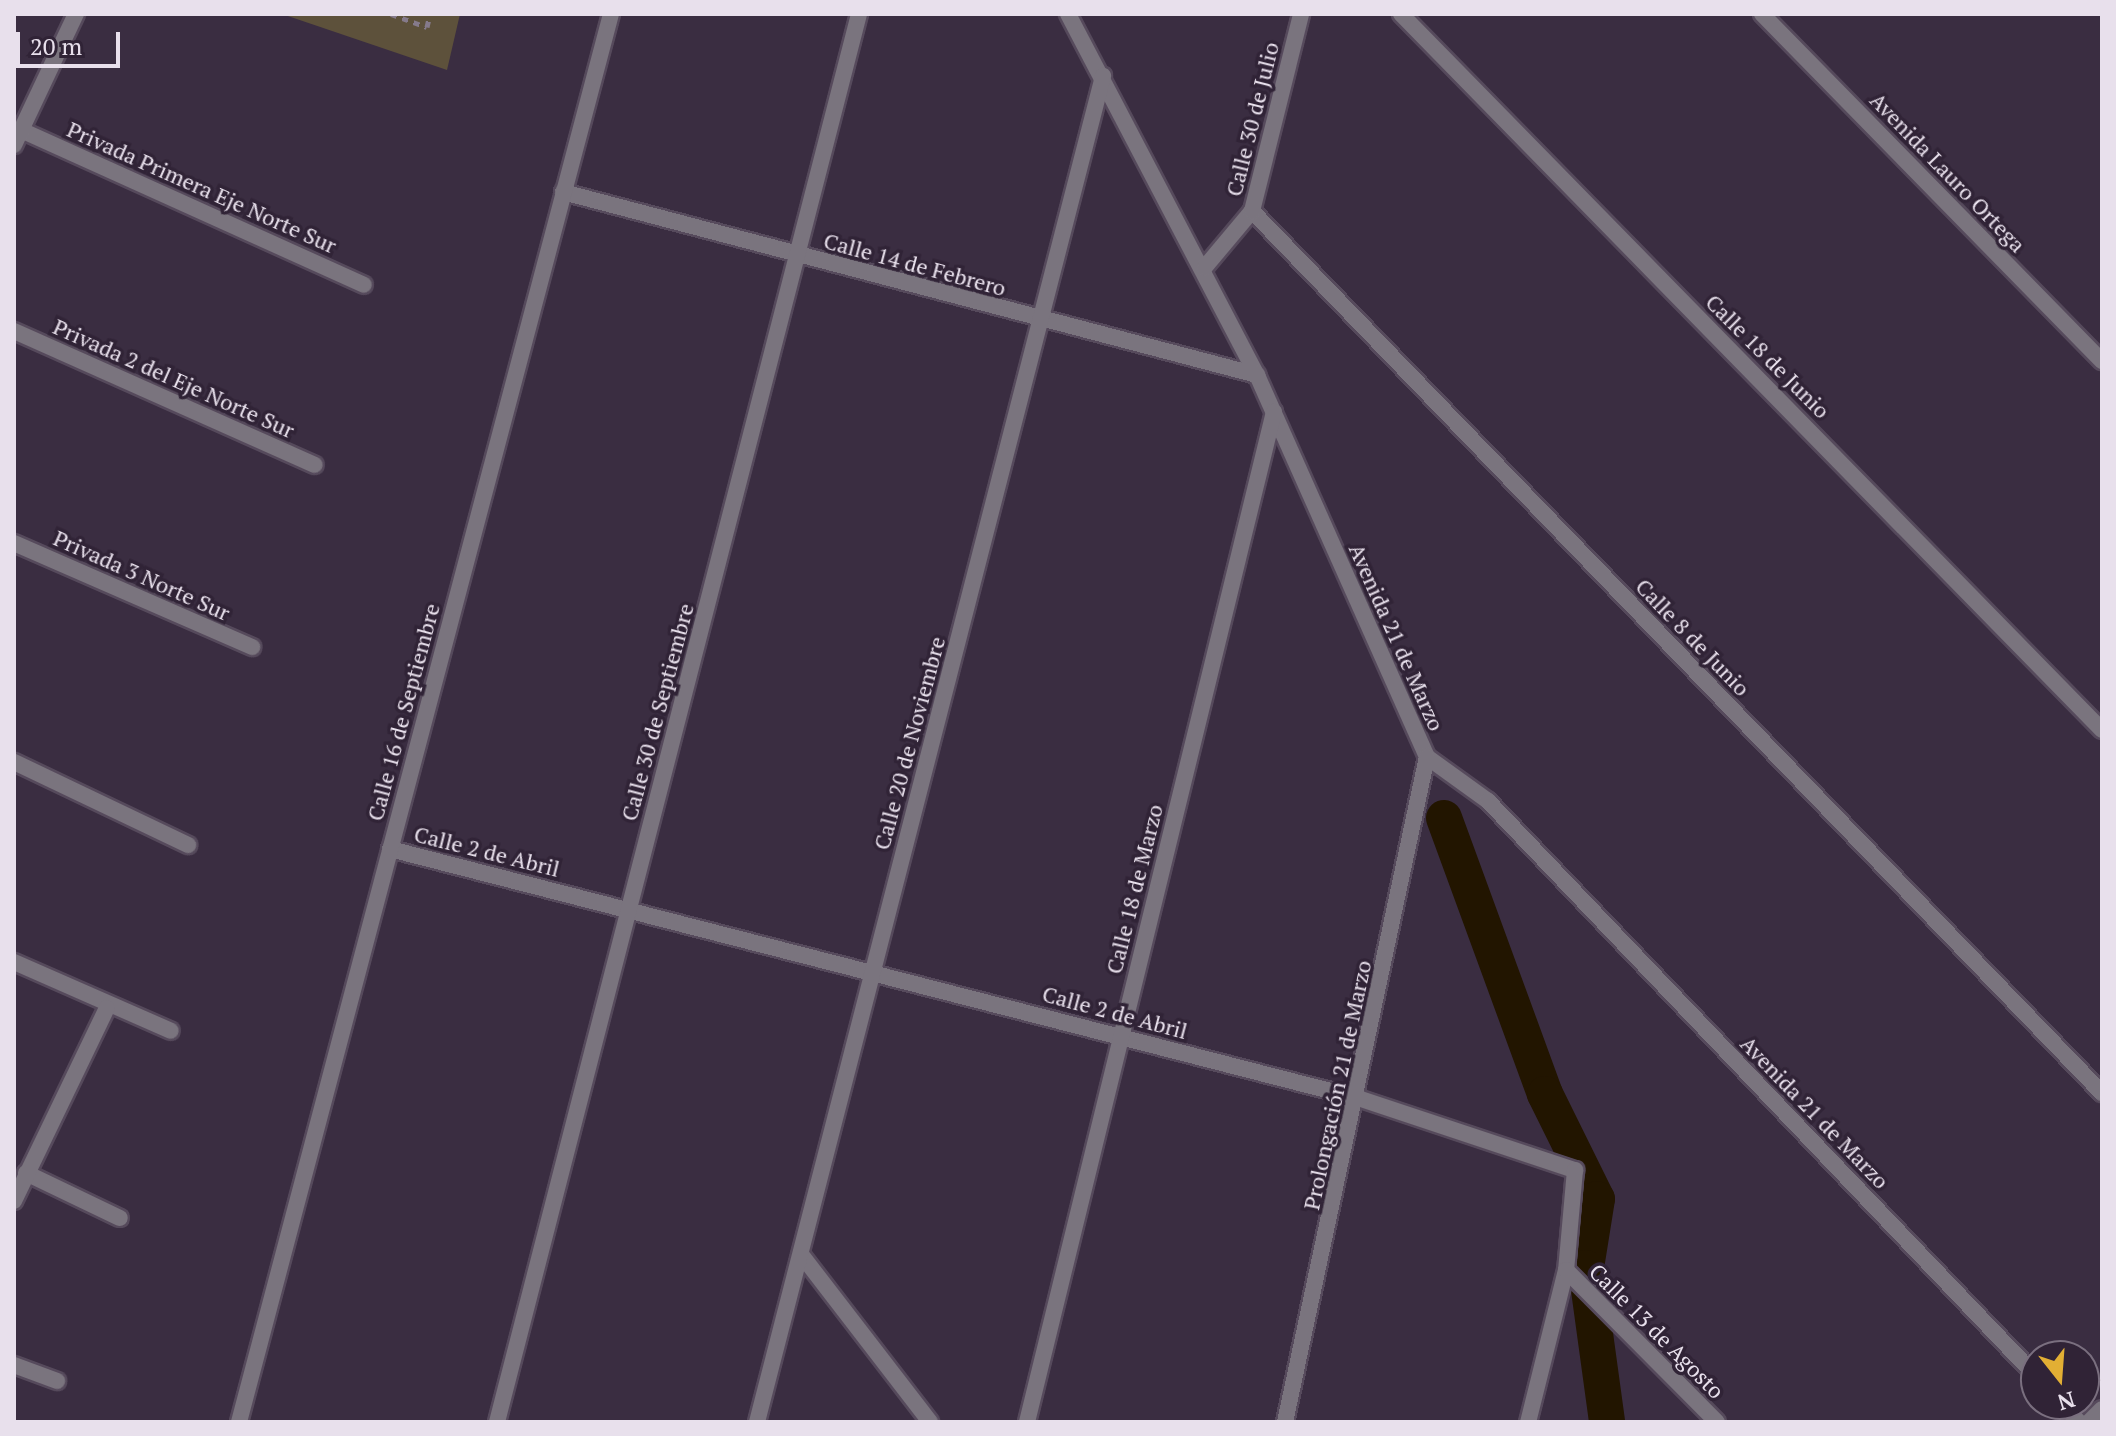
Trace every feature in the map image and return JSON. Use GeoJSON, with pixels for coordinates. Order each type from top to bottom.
{"type":"FeatureCollection","features":[{"type":"Feature","properties":{"kind":"street"},"geometry":{"type":"LineString","coordinates":[[18,137],[76,14]]}},
{"type":"Feature","properties":{"kind":"street","name":"Calle 16 de Septiembre"},"geometry":{"type":"LineString","coordinates":[[239,1422],[611,14]]}},
{"type":"Feature","properties":{"kind":"street","name":"Calle 30 de Septiembre"},"geometry":{"type":"LineString","coordinates":[[497,1422],[627,910],[800,256],[859,14]]}},
{"type":"Feature","properties":{"kind":"street","name":"Avenida 21 de Marzo"},"geometry":{"type":"LineString","coordinates":[[1068,14],[1205,267],[1274,412],[1427,757],[1488,801],[2020,1359]]}},
{"type":"Feature","properties":{"kind":"street","name":"Calle 30 de Julio"},"geometry":{"type":"LineString","coordinates":[[1205,267],[1252,211],[1301,14]]}},
{"type":"Feature","properties":{"kind":"street","name":"Calle 18 de Junio"},"geometry":{"type":"LineString","coordinates":[[1401,14],[2102,730]]}},
{"type":"Feature","properties":{"kind":"street","name":"Avenida Lauro Ortega"},"geometry":{"type":"LineString","coordinates":[[1762,14],[2102,361]]}},
{"type":"Feature","properties":{"kind":"street","name":"Calle 20 de Noviembre"},"geometry":{"type":"LineString","coordinates":[[757,1422],[803,1257],[872,970],[1043,321],[1103,76]]}},
{"type":"Feature","properties":{"kind":"street","name":"Privada Primera Eje Norte Sur"},"geometry":{"type":"LineString","coordinates":[[18,137],[364,285]]}},
{"type":"Feature","properties":{"kind":"street","name":"Calle 14 de Febrero"},"geometry":{"type":"LineString","coordinates":[[563,192],[1257,375]]}},
{"type":"Feature","properties":{"kind":"street","name":"Calle 8 de Junio"},"geometry":{"type":"LineString","coordinates":[[1252,211],[2102,1093]]}},
{"type":"Feature","properties":{"kind":"street","name":"Privada 2 del Eje Norte Sur"},"geometry":{"type":"LineString","coordinates":[[14,331],[315,465]]}},
{"type":"Feature","properties":{"kind":"street","name":"Calle 18 de Marzo"},"geometry":{"type":"LineString","coordinates":[[1027,1422],[1274,412]]}},
{"type":"Feature","properties":{"kind":"street","name":"Privada 3 Norte Sur"},"geometry":{"type":"LineString","coordinates":[[14,543],[252,647]]}},
{"type":"Feature","properties":{"kind":"street","name":"Prolongación 21 de Marzo"},"geometry":{"type":"LineString","coordinates":[[1285,1422],[1358,1098],[1427,757]]}},
{"type":"Feature","properties":{"kind":"street"},"geometry":{"type":"LineString","coordinates":[[14,762],[188,845]]}},
{"type":"Feature","properties":{"kind":"street","name":"Calle 2 de Abril"},"geometry":{"type":"LineString","coordinates":[[390,849],[872,970],[1358,1098],[1575,1170],[1566,1270],[1528,1422]]}},
{"type":"Feature","properties":{"kind":"street"},"geometry":{"type":"LineString","coordinates":[[14,962],[107,1008],[171,1031]]}},
{"type":"Feature","properties":{"kind":"street"},"geometry":{"type":"LineString","coordinates":[[14,1201],[107,1008]]}},
{"type":"Feature","properties":{"kind":"street"},"geometry":{"type":"LineString","coordinates":[[26,1173],[120,1218]]}},
{"type":"Feature","properties":{"kind":"street"},"geometry":{"type":"LineString","coordinates":[[803,1257],[930,1422]]}},
{"type":"Feature","properties":{"kind":"street","name":"Calle 13 de Agosto"},"geometry":{"type":"LineString","coordinates":[[1566,1270],[1717,1422]]}},
{"type":"Feature","properties":{"kind":"street"},"geometry":{"type":"LineString","coordinates":[[14,1365],[57,1381]]}},
{"type":"Feature","properties":{"kind":"street"},"geometry":{"type":"LineString","coordinates":[[2089,1422],[2102,1409]]}},
{"type":"Feature","properties":{"kind":"path"},"geometry":{"type":"LineString","coordinates":[[391,14],[427,27],[430,14]]}},
{"type":"Feature","properties":{"kind":"shaded area"},"geometry":{"type":"Polygon","coordinates":[[[282,14],[460,14],[447,70],[282,14]]]}},
{"type":"Feature","properties":{"kind":"waterway"},"geometry":{"type":"LineString","coordinates":[[1444,818],[1545,1094],[1597,1199],[1586,1268],[1607,1422]]}}]}
